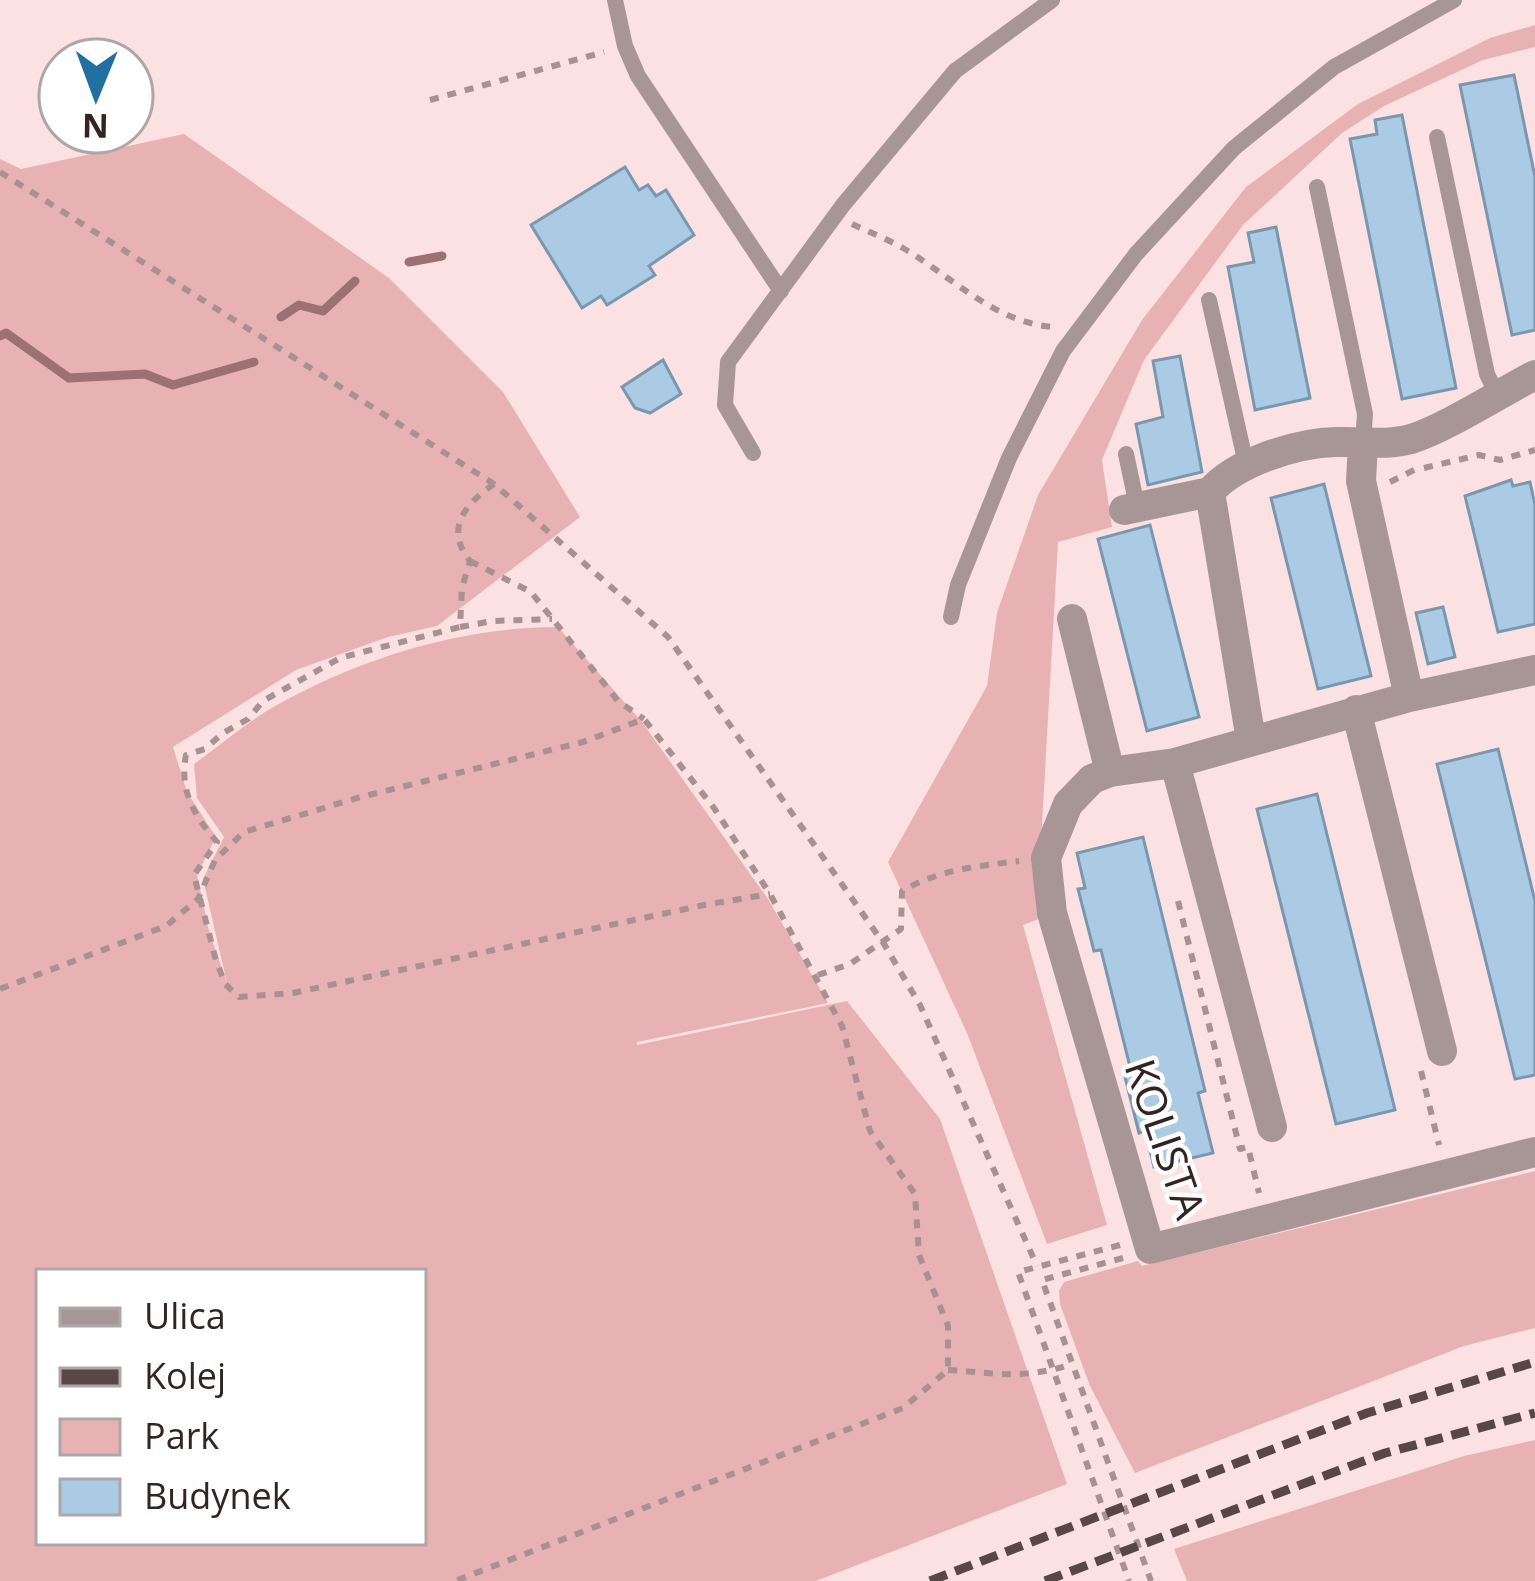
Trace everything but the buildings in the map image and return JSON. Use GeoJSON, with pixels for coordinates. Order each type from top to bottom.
{"type":"FeatureCollection","features":[{"type":"Feature","properties":{"kind":"street"},"geometry":{"type":"LineString","coordinates":[[1131,508],[1210,492],[1225,474],[1246,464],[1334,442],[1411,439],[1535,375]]}},
{"type":"Feature","properties":{"kind":"street"},"geometry":{"type":"LineString","coordinates":[[1363,444],[1364,492],[1408,697]]}},
{"type":"Feature","properties":{"kind":"street"},"geometry":{"type":"LineString","coordinates":[[1210,492],[1251,740]]}},
{"type":"Feature","properties":{"kind":"street"},"geometry":{"type":"LineString","coordinates":[[1072,619],[1110,772],[1175,763],[1408,697],[1533,678]]}},
{"type":"Feature","properties":{"kind":"street"},"geometry":{"type":"LineString","coordinates":[[1356,710],[1442,1051]]}},
{"type":"Feature","properties":{"kind":"street"},"geometry":{"type":"LineString","coordinates":[[1175,763],[1272,1127]]}},
{"type":"Feature","properties":{"kind":"street","name":"KOLISTA"},"geometry":{"type":"LineString","coordinates":[[1110,772],[1092,779],[1068,804],[1046,858],[1052,914],[1149,1244],[1535,1152]]}},
{"type":"Feature","properties":{"kind":"lane"},"geometry":{"type":"LineString","coordinates":[[615,0],[625,46],[638,76],[782,291]]}},
{"type":"Feature","properties":{"kind":"lane"},"geometry":{"type":"LineString","coordinates":[[753,453],[725,405],[728,362],[836,216],[955,71],[1052,0]]}},
{"type":"Feature","properties":{"kind":"lane"},"geometry":{"type":"LineString","coordinates":[[951,617],[958,585],[1010,458],[1063,351],[1136,254],[1234,148],[1334,67],[1454,0]]}},
{"type":"Feature","properties":{"kind":"lane"},"geometry":{"type":"LineString","coordinates":[[1437,137],[1486,374],[1497,395]]}},
{"type":"Feature","properties":{"kind":"lane"},"geometry":{"type":"LineString","coordinates":[[1317,188],[1365,414],[1363,444]]}},
{"type":"Feature","properties":{"kind":"lane"},"geometry":{"type":"LineString","coordinates":[[1209,300],[1246,464]]}},
{"type":"Feature","properties":{"kind":"lane"},"geometry":{"type":"LineString","coordinates":[[1126,454],[1131,508]]}},
{"type":"Feature","properties":{"kind":"path"},"geometry":{"type":"LineString","coordinates":[[430,100],[625,46]]}},
{"type":"Feature","properties":{"kind":"path"},"geometry":{"type":"LineString","coordinates":[[0,172],[494,484],[668,637],[920,1005],[1037,1266]]}},
{"type":"Feature","properties":{"kind":"path"},"geometry":{"type":"LineString","coordinates":[[836,216],[901,247],[985,305],[1036,326],[1079,329]]}},
{"type":"Feature","properties":{"kind":"path"},"geometry":{"type":"LineString","coordinates":[[1364,492],[1452,450]]}},
{"type":"Feature","properties":{"kind":"path"},"geometry":{"type":"LineString","coordinates":[[1420,468],[1480,455],[1501,460],[1535,450]]}},
{"type":"Feature","properties":{"kind":"path"},"geometry":{"type":"LineString","coordinates":[[494,484],[466,505],[460,523],[461,550],[470,560],[531,592],[618,701],[644,718],[714,808],[770,894],[842,1026],[870,1131],[915,1194],[919,1256],[948,1326],[948,1370]]}},
{"type":"Feature","properties":{"kind":"path"},"geometry":{"type":"LineString","coordinates":[[460,627],[462,588],[470,560]]}},
{"type":"Feature","properties":{"kind":"path"},"geometry":{"type":"LineString","coordinates":[[554,620],[492,621],[340,658],[263,701],[248,719],[205,749],[186,755],[184,787],[189,802],[217,842],[194,875],[225,984],[239,997],[292,993],[770,894]]}},
{"type":"Feature","properties":{"kind":"path"},"geometry":{"type":"LineString","coordinates":[[0,989],[166,926],[198,899],[215,860],[244,832],[357,798],[583,742],[644,718]]}},
{"type":"Feature","properties":{"kind":"path"},"geometry":{"type":"LineString","coordinates":[[816,976],[857,960],[901,929],[902,891],[920,880],[959,869],[1046,858]]}},
{"type":"Feature","properties":{"kind":"path"},"geometry":{"type":"LineString","coordinates":[[1129,1581],[1018,1272],[1149,1244]]}},
{"type":"Feature","properties":{"kind":"path"},"geometry":{"type":"LineString","coordinates":[[1149,1244],[1042,1280],[1151,1581]]}},
{"type":"Feature","properties":{"kind":"path"},"geometry":{"type":"LineString","coordinates":[[455,1581],[902,1408],[948,1370],[1014,1377],[1072,1364]]}},
{"type":"Feature","properties":{"kind":"green space"},"geometry":{"type":"Polygon","coordinates":[[[1535,25],[1535,47],[1483,60],[1384,106],[1342,133],[1243,225],[1144,360],[1102,460],[1112,527],[1058,542],[1040,860],[1044,917],[1023,925],[1107,1225],[1047,1244],[967,1033],[888,862],[987,686],[997,613],[1038,495],[1142,320],[1246,187],[1358,104],[1490,38],[1535,25]]]}},
{"type":"Feature","properties":{"kind":"green space"},"geometry":{"type":"Polygon","coordinates":[[[184,134],[389,278],[503,392],[580,517],[437,626],[388,637],[296,670],[173,747],[187,792],[216,837],[197,875],[227,983],[203,879],[224,837],[197,798],[194,764],[277,705],[377,660],[448,639],[558,627],[642,722],[768,899],[828,1003],[637,1045],[847,1001],[940,1119],[1067,1484],[816,1581],[0,1581],[0,159],[21,169],[82,156],[156,156],[156,140],[184,134]]]}},
{"type":"Feature","properties":{"kind":"green space"},"geometry":{"type":"Polygon","coordinates":[[[1535,1171],[1535,1328],[1464,1346],[1135,1473],[1090,1386],[1060,1304],[1064,1282],[1535,1171]]]}},
{"type":"Feature","properties":{"kind":"green space"},"geometry":{"type":"Polygon","coordinates":[[[1535,1440],[1535,1581],[1187,1581],[1174,1549],[1464,1456],[1535,1440]]]}},
{"type":"Feature","properties":{"kind":"waterway"},"geometry":{"type":"LineString","coordinates":[[409,262],[442,256]]}},
{"type":"Feature","properties":{"kind":"waterway"},"geometry":{"type":"LineString","coordinates":[[281,317],[299,305],[323,311],[355,281]]}},
{"type":"Feature","properties":{"kind":"waterway"},"geometry":{"type":"LineString","coordinates":[[0,336],[6,333],[69,378],[145,374],[173,385],[254,362]]}},
{"type":"Feature","properties":{"kind":"railway"},"geometry":{"type":"LineString","coordinates":[[930,1581],[1367,1413],[1535,1362]]}},
{"type":"Feature","properties":{"kind":"railway"},"geometry":{"type":"LineString","coordinates":[[1045,1581],[1385,1453],[1535,1413]]}}]}
